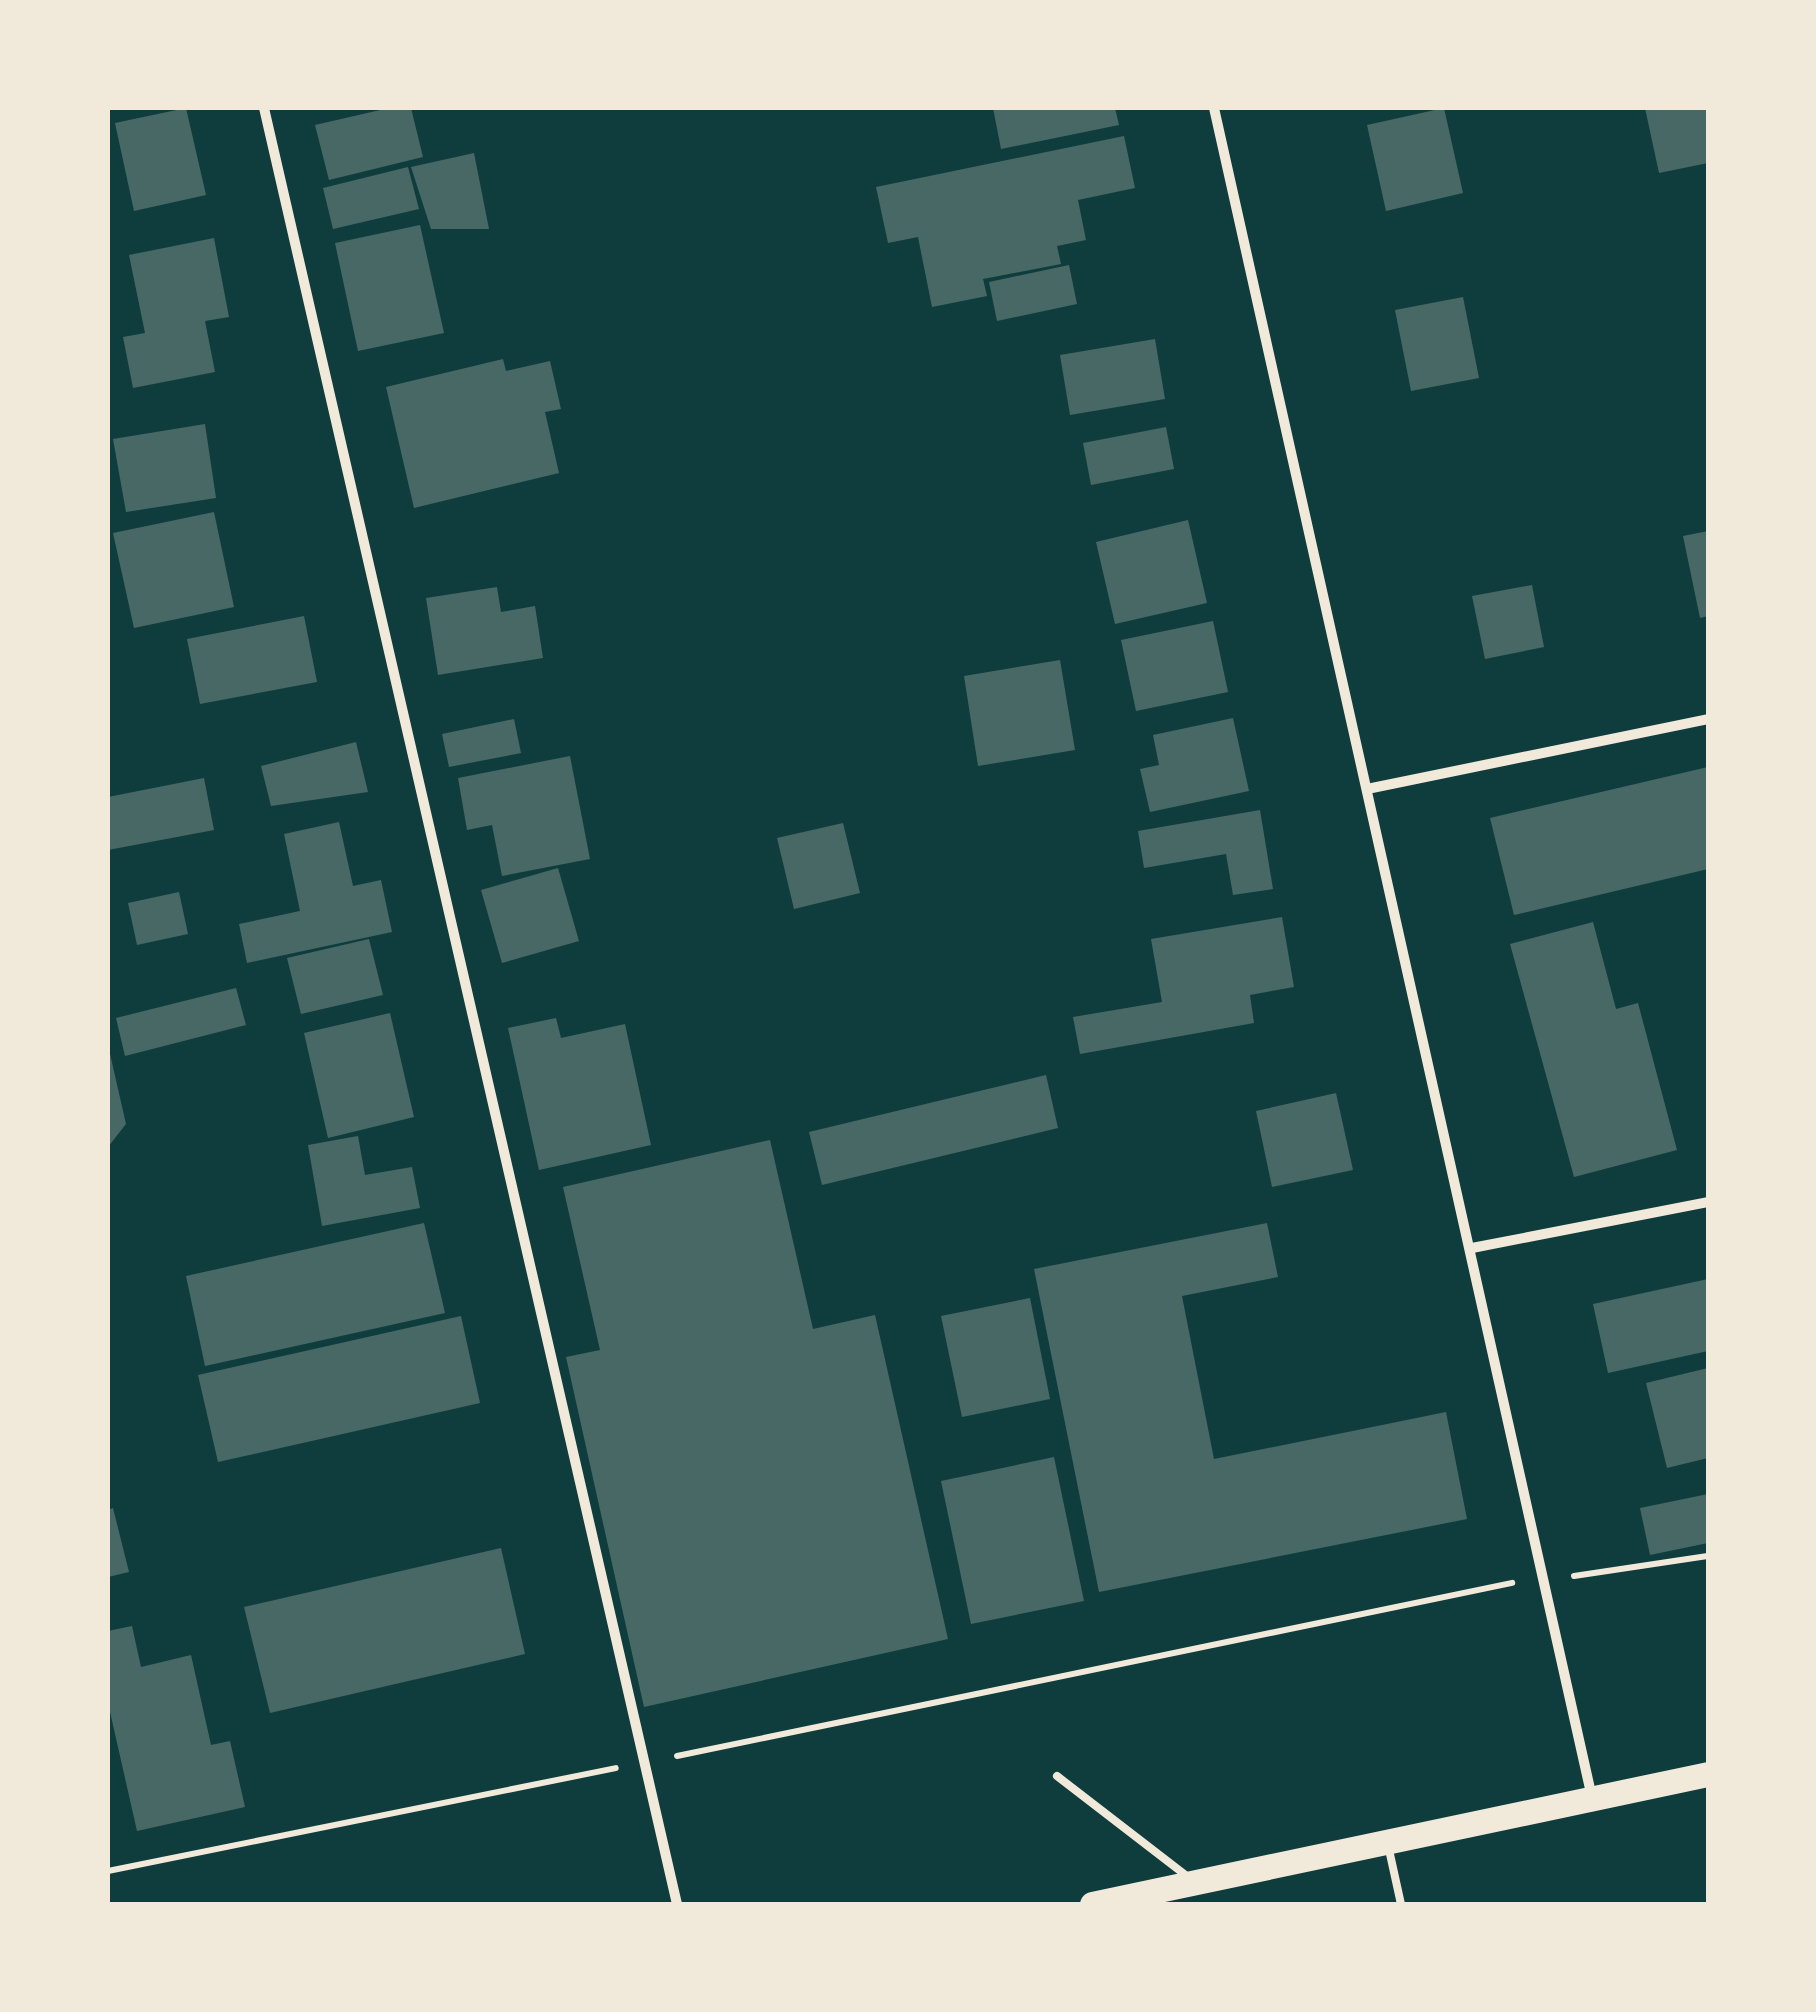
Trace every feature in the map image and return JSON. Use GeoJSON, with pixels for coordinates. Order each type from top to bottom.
{"type":"FeatureCollection","features":[{"type":"Feature","properties":{"kind":"main road"},"geometry":{"type":"LineString","coordinates":[[1092,1904],[1708,1774]]}},
{"type":"Feature","properties":{"kind":"street"},"geometry":{"type":"LineString","coordinates":[[264,108],[677,1904]]}},
{"type":"Feature","properties":{"kind":"street"},"geometry":{"type":"LineString","coordinates":[[1214,108],[1372,788],[1592,1798]]}},
{"type":"Feature","properties":{"kind":"street"},"geometry":{"type":"LineString","coordinates":[[1372,788],[1708,719]]}},
{"type":"Feature","properties":{"kind":"street"},"geometry":{"type":"LineString","coordinates":[[1472,1248],[1708,1202]]}},
{"type":"Feature","properties":{"kind":"lane"},"geometry":{"type":"LineString","coordinates":[[1058,1776],[1194,1882]]}},
{"type":"Feature","properties":{"kind":"lane"},"geometry":{"type":"LineString","coordinates":[[1387,1841],[1400,1904]]}},
{"type":"Feature","properties":{"kind":"path"},"geometry":{"type":"LineString","coordinates":[[108,1871],[1544,1576],[1612,1576],[1708,1556]]}},
{"type":"Feature","properties":{"kind":"building"},"geometry":{"type":"Polygon","coordinates":[[[186,108],[206,195],[134,211],[115,123],[186,108]]]}},
{"type":"Feature","properties":{"kind":"building"},"geometry":{"type":"Polygon","coordinates":[[[389,108],[411,108],[423,157],[329,180],[315,125],[389,108]]]}},
{"type":"Feature","properties":{"kind":"building"},"geometry":{"type":"Polygon","coordinates":[[[993,108],[1115,108],[1119,125],[1001,149],[993,108]]]}},
{"type":"Feature","properties":{"kind":"building"},"geometry":{"type":"Polygon","coordinates":[[[1444,108],[1463,193],[1386,211],[1367,125],[1444,108]]]}},
{"type":"Feature","properties":{"kind":"building"},"geometry":{"type":"Polygon","coordinates":[[[1645,108],[1708,108],[1708,163],[1659,173],[1645,108]]]}},
{"type":"Feature","properties":{"kind":"building"},"geometry":{"type":"Polygon","coordinates":[[[1124,136],[1135,188],[1078,200],[1086,240],[1057,246],[1061,264],[983,279],[987,296],[932,307],[918,237],[888,243],[876,187],[1124,136]]]}},
{"type":"Feature","properties":{"kind":"building"},"geometry":{"type":"Polygon","coordinates":[[[474,153],[489,229],[431,229],[411,167],[474,153]]]}},
{"type":"Feature","properties":{"kind":"building"},"geometry":{"type":"Polygon","coordinates":[[[408,167],[419,209],[333,229],[323,188],[408,167]]]}},
{"type":"Feature","properties":{"kind":"building"},"geometry":{"type":"Polygon","coordinates":[[[420,225],[444,333],[358,351],[335,243],[420,225]]]}},
{"type":"Feature","properties":{"kind":"building"},"geometry":{"type":"Polygon","coordinates":[[[214,238],[229,317],[205,321],[215,372],[133,388],[123,337],[145,333],[129,255],[214,238]]]}},
{"type":"Feature","properties":{"kind":"building"},"geometry":{"type":"Polygon","coordinates":[[[1069,265],[1077,304],[997,321],[989,282],[1069,265]]]}},
{"type":"Feature","properties":{"kind":"building"},"geometry":{"type":"Polygon","coordinates":[[[1463,297],[1479,378],[1411,391],[1395,310],[1463,297]]]}},
{"type":"Feature","properties":{"kind":"building"},"geometry":{"type":"Polygon","coordinates":[[[1155,339],[1165,399],[1070,415],[1060,355],[1155,339]]]}},
{"type":"Feature","properties":{"kind":"building"},"geometry":{"type":"Polygon","coordinates":[[[503,359],[506,371],[550,361],[561,409],[545,412],[559,473],[414,508],[386,387],[503,359]]]}},
{"type":"Feature","properties":{"kind":"building"},"geometry":{"type":"Polygon","coordinates":[[[205,424],[216,498],[126,512],[113,439],[205,424]]]}},
{"type":"Feature","properties":{"kind":"building"},"geometry":{"type":"Polygon","coordinates":[[[1166,427],[1174,469],[1091,485],[1083,443],[1166,427]]]}},
{"type":"Feature","properties":{"kind":"building"},"geometry":{"type":"Polygon","coordinates":[[[214,512],[234,607],[134,628],[113,533],[214,512]]]}},
{"type":"Feature","properties":{"kind":"building"},"geometry":{"type":"Polygon","coordinates":[[[1188,520],[1207,603],[1115,624],[1096,542],[1188,520]]]}},
{"type":"Feature","properties":{"kind":"building"},"geometry":{"type":"Polygon","coordinates":[[[1708,531],[1708,616],[1700,618],[1683,536],[1708,531]]]}},
{"type":"Feature","properties":{"kind":"building"},"geometry":{"type":"Polygon","coordinates":[[[1532,585],[1544,647],[1485,659],[1472,596],[1532,585]]]}},
{"type":"Feature","properties":{"kind":"building"},"geometry":{"type":"Polygon","coordinates":[[[497,587],[501,612],[535,606],[543,658],[438,675],[426,598],[497,587]]]}},
{"type":"Feature","properties":{"kind":"building"},"geometry":{"type":"Polygon","coordinates":[[[304,616],[317,682],[200,704],[187,639],[304,616]]]}},
{"type":"Feature","properties":{"kind":"building"},"geometry":{"type":"Polygon","coordinates":[[[1213,621],[1228,692],[1136,711],[1121,640],[1213,621]]]}},
{"type":"Feature","properties":{"kind":"building"},"geometry":{"type":"Polygon","coordinates":[[[1060,660],[1075,750],[978,766],[964,676],[1060,660]]]}},
{"type":"Feature","properties":{"kind":"building"},"geometry":{"type":"Polygon","coordinates":[[[1233,718],[1249,791],[1150,812],[1140,769],[1159,765],[1153,735],[1233,718]]]}},
{"type":"Feature","properties":{"kind":"building"},"geometry":{"type":"Polygon","coordinates":[[[514,719],[521,753],[449,767],[442,734],[514,719]]]}},
{"type":"Feature","properties":{"kind":"building"},"geometry":{"type":"Polygon","coordinates":[[[356,742],[368,792],[271,806],[261,766],[356,742]]]}},
{"type":"Feature","properties":{"kind":"building"},"geometry":{"type":"Polygon","coordinates":[[[570,756],[590,859],[502,876],[492,825],[467,830],[458,778],[570,756]]]}},
{"type":"Feature","properties":{"kind":"building"},"geometry":{"type":"Polygon","coordinates":[[[1708,767],[1708,869],[1514,915],[1490,818],[1708,767]]]}},
{"type":"Feature","properties":{"kind":"building"},"geometry":{"type":"Polygon","coordinates":[[[204,778],[214,830],[108,850],[108,797],[204,778]]]}},
{"type":"Feature","properties":{"kind":"building"},"geometry":{"type":"Polygon","coordinates":[[[1260,810],[1273,889],[1233,895],[1226,854],[1144,868],[1138,831],[1260,810]]]}},
{"type":"Feature","properties":{"kind":"building"},"geometry":{"type":"Polygon","coordinates":[[[339,822],[353,886],[381,880],[392,932],[247,963],[239,924],[300,911],[284,834],[339,822]]]}},
{"type":"Feature","properties":{"kind":"building"},"geometry":{"type":"Polygon","coordinates":[[[843,823],[860,893],[794,909],[777,838],[843,823]]]}},
{"type":"Feature","properties":{"kind":"building"},"geometry":{"type":"Polygon","coordinates":[[[558,868],[579,941],[502,963],[481,890],[558,868]]]}},
{"type":"Feature","properties":{"kind":"building"},"geometry":{"type":"Polygon","coordinates":[[[179,892],[188,934],[137,945],[128,903],[179,892]]]}},
{"type":"Feature","properties":{"kind":"building"},"geometry":{"type":"Polygon","coordinates":[[[1282,917],[1294,987],[1250,995],[1254,1023],[1080,1054],[1073,1017],[1162,1002],[1151,939],[1282,917]]]}},
{"type":"Feature","properties":{"kind":"building"},"geometry":{"type":"Polygon","coordinates":[[[1593,922],[1616,1009],[1638,1003],[1677,1150],[1574,1177],[1510,944],[1593,922]]]}},
{"type":"Feature","properties":{"kind":"building"},"geometry":{"type":"Polygon","coordinates":[[[369,939],[383,995],[301,1014],[287,958],[369,939]]]}},
{"type":"Feature","properties":{"kind":"building"},"geometry":{"type":"Polygon","coordinates":[[[236,988],[246,1025],[125,1056],[116,1018],[236,988]]]}},
{"type":"Feature","properties":{"kind":"building"},"geometry":{"type":"Polygon","coordinates":[[[390,1013],[414,1117],[328,1138],[304,1033],[390,1013]]]}},
{"type":"Feature","properties":{"kind":"building"},"geometry":{"type":"Polygon","coordinates":[[[556,1018],[561,1038],[625,1024],[651,1145],[539,1170],[508,1028],[556,1018]]]}},
{"type":"Feature","properties":{"kind":"building"},"geometry":{"type":"Polygon","coordinates":[[[108,1045],[126,1124],[108,1147],[108,1045]]]}},
{"type":"Feature","properties":{"kind":"building"},"geometry":{"type":"Polygon","coordinates":[[[1046,1075],[1058,1128],[822,1185],[809,1132],[1046,1075]]]}},
{"type":"Feature","properties":{"kind":"building"},"geometry":{"type":"Polygon","coordinates":[[[1336,1093],[1353,1170],[1272,1187],[1256,1111],[1336,1093]]]}},
{"type":"Feature","properties":{"kind":"building"},"geometry":{"type":"Polygon","coordinates":[[[358,1136],[365,1175],[412,1167],[420,1208],[322,1226],[308,1145],[358,1136]]]}},
{"type":"Feature","properties":{"kind":"building"},"geometry":{"type":"Polygon","coordinates":[[[770,1140],[813,1329],[875,1315],[948,1639],[644,1707],[566,1357],[600,1350],[563,1187],[770,1140]]]}},
{"type":"Feature","properties":{"kind":"building"},"geometry":{"type":"Polygon","coordinates":[[[424,1223],[445,1313],[205,1366],[186,1276],[424,1223]]]}},
{"type":"Feature","properties":{"kind":"building"},"geometry":{"type":"Polygon","coordinates":[[[1267,1223],[1278,1277],[1182,1296],[1214,1459],[1446,1412],[1467,1519],[1099,1592],[1034,1269],[1267,1223]]]}},
{"type":"Feature","properties":{"kind":"building"},"geometry":{"type":"Polygon","coordinates":[[[1708,1279],[1708,1351],[1608,1373],[1593,1304],[1708,1279]]]}},
{"type":"Feature","properties":{"kind":"building"},"geometry":{"type":"Polygon","coordinates":[[[1030,1298],[1050,1399],[962,1417],[941,1316],[1030,1298]]]}},
{"type":"Feature","properties":{"kind":"building"},"geometry":{"type":"Polygon","coordinates":[[[461,1316],[480,1403],[218,1462],[198,1375],[461,1316]]]}},
{"type":"Feature","properties":{"kind":"building"},"geometry":{"type":"Polygon","coordinates":[[[1708,1368],[1708,1458],[1667,1468],[1646,1383],[1708,1368]]]}},
{"type":"Feature","properties":{"kind":"building"},"geometry":{"type":"Polygon","coordinates":[[[1054,1457],[1084,1601],[971,1624],[941,1481],[1054,1457]]]}},
{"type":"Feature","properties":{"kind":"building"},"geometry":{"type":"Polygon","coordinates":[[[1708,1494],[1708,1543],[1650,1555],[1640,1508],[1708,1494]]]}},
{"type":"Feature","properties":{"kind":"building"},"geometry":{"type":"Polygon","coordinates":[[[113,1508],[129,1572],[108,1577],[108,1510],[113,1508]]]}},
{"type":"Feature","properties":{"kind":"building"},"geometry":{"type":"Polygon","coordinates":[[[501,1548],[525,1654],[270,1713],[244,1607],[501,1548]]]}},
{"type":"Feature","properties":{"kind":"building"},"geometry":{"type":"Polygon","coordinates":[[[132,1626],[141,1667],[191,1655],[211,1745],[230,1741],[245,1807],[137,1831],[108,1703],[108,1631],[132,1626]]]}}]}
